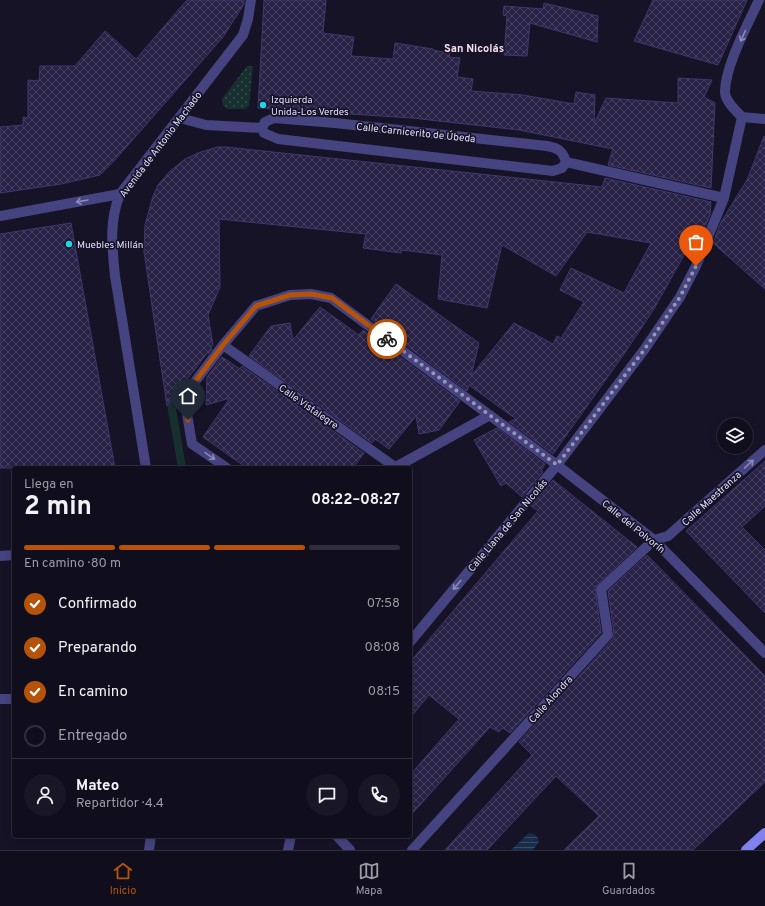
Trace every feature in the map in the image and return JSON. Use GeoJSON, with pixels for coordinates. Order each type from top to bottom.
{"type":"FeatureCollection","features":[{"type":"Feature","properties":{"kind":"main road"},"geometry":{"type":"LineString","coordinates":[[747,850],[765,833]]}},
{"type":"Feature","properties":{"kind":"street","name":"Avenida de Antonio Machado"},"geometry":{"type":"LineString","coordinates":[[146,466],[111,244],[112,223],[115,206],[120,194],[180,118],[242,35],[248,19],[251,0]]}},
{"type":"Feature","properties":{"kind":"street"},"geometry":{"type":"LineString","coordinates":[[759,0],[731,63],[725,93],[732,107],[742,117],[765,119]]}},
{"type":"Feature","properties":{"kind":"street","name":"Calle Llana de San Nicolás"},"geometry":{"type":"LineString","coordinates":[[412,640],[557,465],[644,350],[680,297],[696,266],[724,198],[742,117]]}},
{"type":"Feature","properties":{"kind":"street"},"geometry":{"type":"LineString","coordinates":[[180,118],[206,125],[262,128],[264,133],[278,139],[553,171],[562,168],[566,162],[724,198]]}},
{"type":"Feature","properties":{"kind":"street","name":"Calle Carnicerito de Úbeda"},"geometry":{"type":"LineString","coordinates":[[262,128],[265,122],[270,119],[281,118],[547,146],[561,150],[564,154],[566,162]]}},
{"type":"Feature","properties":{"kind":"street"},"geometry":{"type":"LineString","coordinates":[[0,216],[120,194]]}},
{"type":"Feature","properties":{"kind":"street","name":"Calle del Polvorín"},"geometry":{"type":"LineString","coordinates":[[224,466],[192,444],[184,396],[223,345],[256,306],[290,295],[311,294],[332,298],[557,465],[654,540],[765,653]]}},
{"type":"Feature","properties":{"kind":"street","name":"Calle Vistalegre"},"geometry":{"type":"LineString","coordinates":[[223,345],[392,466]]}},
{"type":"Feature","properties":{"kind":"street"},"geometry":{"type":"LineString","coordinates":[[399,466],[490,415]]}},
{"type":"Feature","properties":{"kind":"street","name":"Calle Maestranza"},"geometry":{"type":"LineString","coordinates":[[654,540],[668,536],[765,450]]}},
{"type":"Feature","properties":{"kind":"street","name":"Calle Alondra"},"geometry":{"type":"LineString","coordinates":[[412,850],[608,635],[601,589],[654,540]]}},
{"type":"Feature","properties":{"kind":"street"},"geometry":{"type":"LineString","coordinates":[[0,556],[12,555]]}},
{"type":"Feature","properties":{"kind":"street"},"geometry":{"type":"LineString","coordinates":[[0,699],[12,699]]}},
{"type":"Feature","properties":{"kind":"street"},"geometry":{"type":"LineString","coordinates":[[148,850],[151,838]]}},
{"type":"Feature","properties":{"kind":"street"},"geometry":{"type":"LineString","coordinates":[[288,850],[291,838]]}},
{"type":"Feature","properties":{"kind":"street"},"geometry":{"type":"LineString","coordinates":[[339,838],[350,850]]}},
{"type":"Feature","properties":{"kind":"green space"},"geometry":{"type":"Polygon","coordinates":[[[247,66],[253,66],[249,106],[245,109],[227,109],[223,105],[222,99],[247,66]]]}},
{"type":"Feature","properties":{"kind":"green space"},"geometry":{"type":"Polygon","coordinates":[[[165,393],[174,396],[186,466],[178,466],[165,393]]]}},
{"type":"Feature","properties":{"kind":"water"},"geometry":{"type":"Polygon","coordinates":[[[529,833],[536,836],[539,840],[533,850],[511,850],[529,833]]]}},
{"type":"Feature","properties":{"kind":"building"},"geometry":{"type":"Polygon","coordinates":[[[187,0],[244,0],[244,4],[223,37],[114,161],[100,175],[61,184],[0,193],[0,127],[23,125],[23,117],[28,118],[28,80],[39,81],[40,66],[75,66],[105,31],[136,59],[187,0]]]}},
{"type":"Feature","properties":{"kind":"building"},"geometry":{"type":"Polygon","coordinates":[[[264,0],[326,0],[323,33],[354,37],[351,56],[393,59],[395,43],[450,53],[449,57],[460,58],[457,77],[473,79],[471,91],[523,95],[574,104],[576,92],[595,95],[594,124],[606,98],[678,103],[678,78],[712,80],[704,97],[715,103],[711,188],[608,165],[613,149],[519,130],[412,118],[258,108],[264,0]]]}},
{"type":"Feature","properties":{"kind":"building"},"geometry":{"type":"Polygon","coordinates":[[[653,0],[747,0],[718,65],[634,41],[653,0]]]}},
{"type":"Feature","properties":{"kind":"building"},"geometry":{"type":"Polygon","coordinates":[[[544,3],[598,16],[597,42],[530,23],[527,56],[504,55],[507,16],[503,15],[504,6],[543,9],[544,3]]]}},
{"type":"Feature","properties":{"kind":"building"},"geometry":{"type":"Polygon","coordinates":[[[764,136],[765,289],[713,243],[721,222],[747,180],[764,136]]]}},
{"type":"Feature","properties":{"kind":"building"},"geometry":{"type":"Polygon","coordinates":[[[217,147],[602,187],[605,178],[711,202],[710,215],[702,233],[698,230],[654,309],[553,454],[509,422],[516,419],[469,385],[467,391],[371,319],[396,284],[479,343],[471,376],[514,323],[553,344],[557,336],[561,338],[584,302],[560,290],[571,268],[624,293],[651,243],[587,232],[556,276],[502,245],[487,308],[438,299],[442,255],[401,250],[401,253],[363,248],[366,234],[219,219],[220,287],[208,315],[213,345],[210,348],[212,349],[208,354],[208,352],[167,406],[144,252],[145,225],[153,196],[158,185],[169,172],[185,159],[217,147]]]}},
{"type":"Feature","properties":{"kind":"building"},"geometry":{"type":"Polygon","coordinates":[[[71,223],[115,466],[12,466],[12,468],[0,468],[0,234],[71,223]]]}},
{"type":"Feature","properties":{"kind":"building"},"geometry":{"type":"Polygon","coordinates":[[[320,307],[359,335],[363,330],[460,401],[439,430],[419,434],[416,416],[389,449],[375,439],[372,443],[249,356],[271,326],[290,323],[293,340],[320,307]]]}},
{"type":"Feature","properties":{"kind":"building"},"geometry":{"type":"Polygon","coordinates":[[[222,357],[240,369],[242,366],[364,453],[354,466],[244,466],[203,437],[230,398],[206,405],[207,377],[222,357]]]}},
{"type":"Feature","properties":{"kind":"building"},"geometry":{"type":"Polygon","coordinates":[[[497,428],[545,464],[541,471],[543,472],[522,497],[506,483],[501,486],[474,440],[497,428]]]}},
{"type":"Feature","properties":{"kind":"building"},"geometry":{"type":"Polygon","coordinates":[[[765,461],[765,506],[742,527],[765,550],[765,613],[686,531],[765,461]]]}},
{"type":"Feature","properties":{"kind":"building"},"geometry":{"type":"Polygon","coordinates":[[[553,480],[637,547],[595,587],[601,633],[510,733],[503,728],[499,732],[490,727],[412,814],[412,773],[459,719],[429,695],[412,716],[412,660],[538,511],[531,506],[553,480]]]}},
{"type":"Feature","properties":{"kind":"building"},"geometry":{"type":"Polygon","coordinates":[[[647,555],[765,676],[765,782],[693,850],[564,850],[599,816],[556,776],[487,850],[445,850],[532,755],[519,742],[613,639],[614,634],[608,591],[647,555]]]}},
{"type":"Feature","properties":{"kind":"way so far"},"geometry":{"type":"LineString","coordinates":[[387,339],[557,465],[644,350],[680,297],[696,266]]}},
{"type":"Feature","properties":{"kind":"place","name":"Izquierda Unida-Los Verdes"},"geometry":{"type":"Point","coordinates":[263,105]}},
{"type":"Feature","properties":{"kind":"place","name":"Muebles Millán"},"geometry":{"type":"Point","coordinates":[69,244]}},
{"type":"Feature","properties":{"kind":"district","name":"San Nicolás"},"geometry":{"type":"Point","coordinates":[474,48]}},
{"type":"Feature","properties":{"kind":"route"},"geometry":{"type":"LineString","coordinates":[[188,420],[184,396],[223,345],[256,306],[290,295],[311,294],[332,298],[387,339]]}}]}
